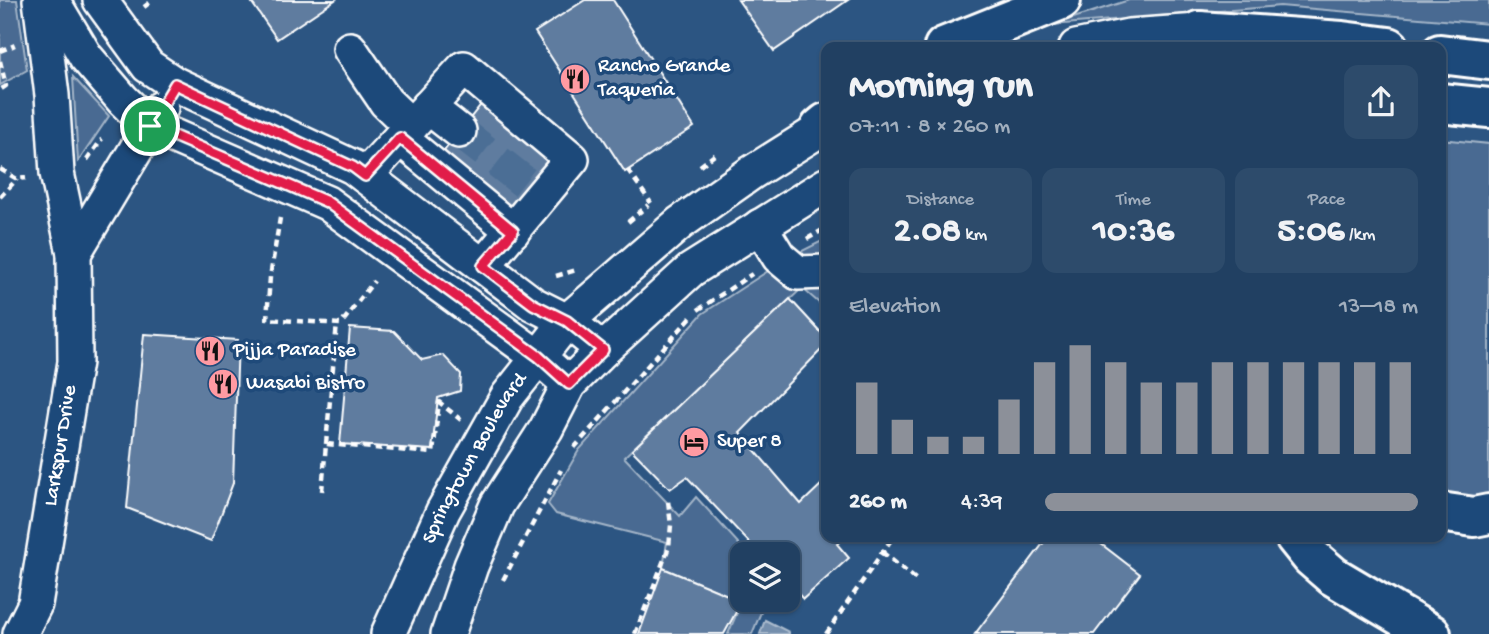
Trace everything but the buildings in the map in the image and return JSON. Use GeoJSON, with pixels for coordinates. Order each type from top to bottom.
{"type":"FeatureCollection","features":[{"type":"Feature","properties":{"kind":"main road"},"geometry":{"type":"LineString","coordinates":[[956,42],[1061,0]]}},
{"type":"Feature","properties":{"kind":"main road"},"geometry":{"type":"LineString","coordinates":[[1199,39],[1350,42]]}},
{"type":"Feature","properties":{"kind":"main road"},"geometry":{"type":"LineString","coordinates":[[1446,55],[1489,60]]}},
{"type":"Feature","properties":{"kind":"main road"},"geometry":{"type":"LineString","coordinates":[[1446,104],[1489,108]]}},
{"type":"Feature","properties":{"kind":"main road"},"geometry":{"type":"LineString","coordinates":[[1446,513],[1474,517],[1489,514]]}},
{"type":"Feature","properties":{"kind":"main road"},"geometry":{"type":"LineString","coordinates":[[1299,542],[1333,576],[1431,634]]}},
{"type":"Feature","properties":{"kind":"street","name":"Larkspur Drive"},"geometry":{"type":"LineString","coordinates":[[20,634],[35,604],[75,362],[74,253],[57,173],[52,95],[40,0]]}},
{"type":"Feature","properties":{"kind":"street"},"geometry":{"type":"LineString","coordinates":[[52,0],[86,57],[123,100],[150,126],[327,202],[538,356],[569,384]]}},
{"type":"Feature","properties":{"kind":"street"},"geometry":{"type":"LineString","coordinates":[[100,0],[148,66],[175,84],[353,167],[533,304],[567,321],[603,350]]}},
{"type":"Feature","properties":{"kind":"street"},"geometry":{"type":"LineString","coordinates":[[1100,42],[1129,36],[1199,39]]}},
{"type":"Feature","properties":{"kind":"street"},"geometry":{"type":"LineString","coordinates":[[350,49],[386,102],[413,123],[513,231]]}},
{"type":"Feature","properties":{"kind":"street"},"geometry":{"type":"LineString","coordinates":[[365,176],[464,68],[572,159],[537,192],[513,231],[483,266]]}},
{"type":"Feature","properties":{"kind":"street"},"geometry":{"type":"LineString","coordinates":[[74,253],[175,84]]}},
{"type":"Feature","properties":{"kind":"street"},"geometry":{"type":"LineString","coordinates":[[413,123],[459,131]]}},
{"type":"Feature","properties":{"kind":"street","name":"Springtown Boulevard"},"geometry":{"type":"LineString","coordinates":[[388,634],[443,511],[506,397],[567,321],[680,223],[821,127]]}},
{"type":"Feature","properties":{"kind":"street","name":"Springtown Boulevard"},"geometry":{"type":"LineString","coordinates":[[448,634],[471,566],[497,505],[546,429],[569,384],[691,270],[821,188]]}},
{"type":"Feature","properties":{"kind":"street"},"geometry":{"type":"LineString","coordinates":[[760,226],[779,257],[797,273],[821,272]]}},
{"type":"Feature","properties":{"kind":"path"},"geometry":{"type":"LineString","coordinates":[[141,10],[153,0]]}},
{"type":"Feature","properties":{"kind":"path"},"geometry":{"type":"LineString","coordinates":[[0,61],[6,86],[0,90]]}},
{"type":"Feature","properties":{"kind":"path"},"geometry":{"type":"LineString","coordinates":[[82,169],[106,133]]}},
{"type":"Feature","properties":{"kind":"path"},"geometry":{"type":"LineString","coordinates":[[0,169],[17,179]]}},
{"type":"Feature","properties":{"kind":"path"},"geometry":{"type":"LineString","coordinates":[[628,170],[651,203]]}},
{"type":"Feature","properties":{"kind":"path"},"geometry":{"type":"LineString","coordinates":[[0,197],[17,179],[29,177]]}},
{"type":"Feature","properties":{"kind":"path"},"geometry":{"type":"LineString","coordinates":[[281,215],[270,277],[267,319],[341,324],[374,281]]}},
{"type":"Feature","properties":{"kind":"path"},"geometry":{"type":"LineString","coordinates":[[572,451],[697,310],[821,231]]}},
{"type":"Feature","properties":{"kind":"path"},"geometry":{"type":"LineString","coordinates":[[322,491],[337,323]]}},
{"type":"Feature","properties":{"kind":"path"},"geometry":{"type":"LineString","coordinates":[[326,444],[433,453],[439,402],[461,421]]}},
{"type":"Feature","properties":{"kind":"path"},"geometry":{"type":"LineString","coordinates":[[499,588],[533,518],[565,462]]}},
{"type":"Feature","properties":{"kind":"path"},"geometry":{"type":"LineString","coordinates":[[635,634],[668,547],[671,525],[668,501]]}},
{"type":"Feature","properties":{"kind":"path"},"geometry":{"type":"LineString","coordinates":[[826,634],[890,542]]}},
{"type":"Feature","properties":{"kind":"path"},"geometry":{"type":"LineString","coordinates":[[883,552],[919,582]]}},
{"type":"Feature","properties":{"kind":"shaded area"},"geometry":{"type":"Polygon","coordinates":[[[0,0],[17,0],[27,70],[0,85],[0,0]]]}},
{"type":"Feature","properties":{"kind":"shaded area"},"geometry":{"type":"Polygon","coordinates":[[[1129,0],[1489,0],[1489,24],[1280,6],[1052,25],[1129,0]]]}},
{"type":"Feature","properties":{"kind":"shaded area"},"geometry":{"type":"Polygon","coordinates":[[[73,77],[109,116],[78,162],[73,77]]]}},
{"type":"Feature","properties":{"kind":"shaded area"},"geometry":{"type":"Polygon","coordinates":[[[1446,140],[1489,144],[1489,500],[1446,501],[1446,140]]]}},
{"type":"Feature","properties":{"kind":"shaded area"},"geometry":{"type":"Polygon","coordinates":[[[821,242],[821,305],[802,288],[624,457],[680,516],[696,497],[737,542],[730,542],[730,596],[663,568],[667,542],[556,514],[548,504],[579,450],[702,314],[788,258],[821,242]]]}},
{"type":"Feature","properties":{"kind":"shaded area"},"geometry":{"type":"Polygon","coordinates":[[[737,612],[761,612],[752,634],[728,634],[737,612]]]}},
{"type":"Feature","properties":{"kind":"shaded area"},"geometry":{"type":"Polygon","coordinates":[[[765,620],[789,632],[789,634],[760,634],[765,620]]]}},
{"type":"Feature","properties":{"kind":"tunnel"},"geometry":{"type":"LineString","coordinates":[[459,131],[533,189]]}},
{"type":"Feature","properties":{"kind":"place","name":"Rancho Grande Taqueria"},"geometry":{"type":"Point","coordinates":[575,79]}},
{"type":"Feature","properties":{"kind":"place","name":"Pijja Paradise"},"geometry":{"type":"Point","coordinates":[210,351]}},
{"type":"Feature","properties":{"kind":"place","name":"Wasabi Bistro"},"geometry":{"type":"Point","coordinates":[223,384]}},
{"type":"Feature","properties":{"kind":"place","name":"Super 8"},"geometry":{"type":"Point","coordinates":[694,442]}},
{"type":"Feature","properties":{"kind":"route"},"geometry":{"type":"LineString","coordinates":[[175,84],[353,167],[365,176],[400,138],[513,231],[483,266],[533,304],[567,321],[603,350],[569,384],[538,356],[327,202],[150,126],[175,84]]}}]}
